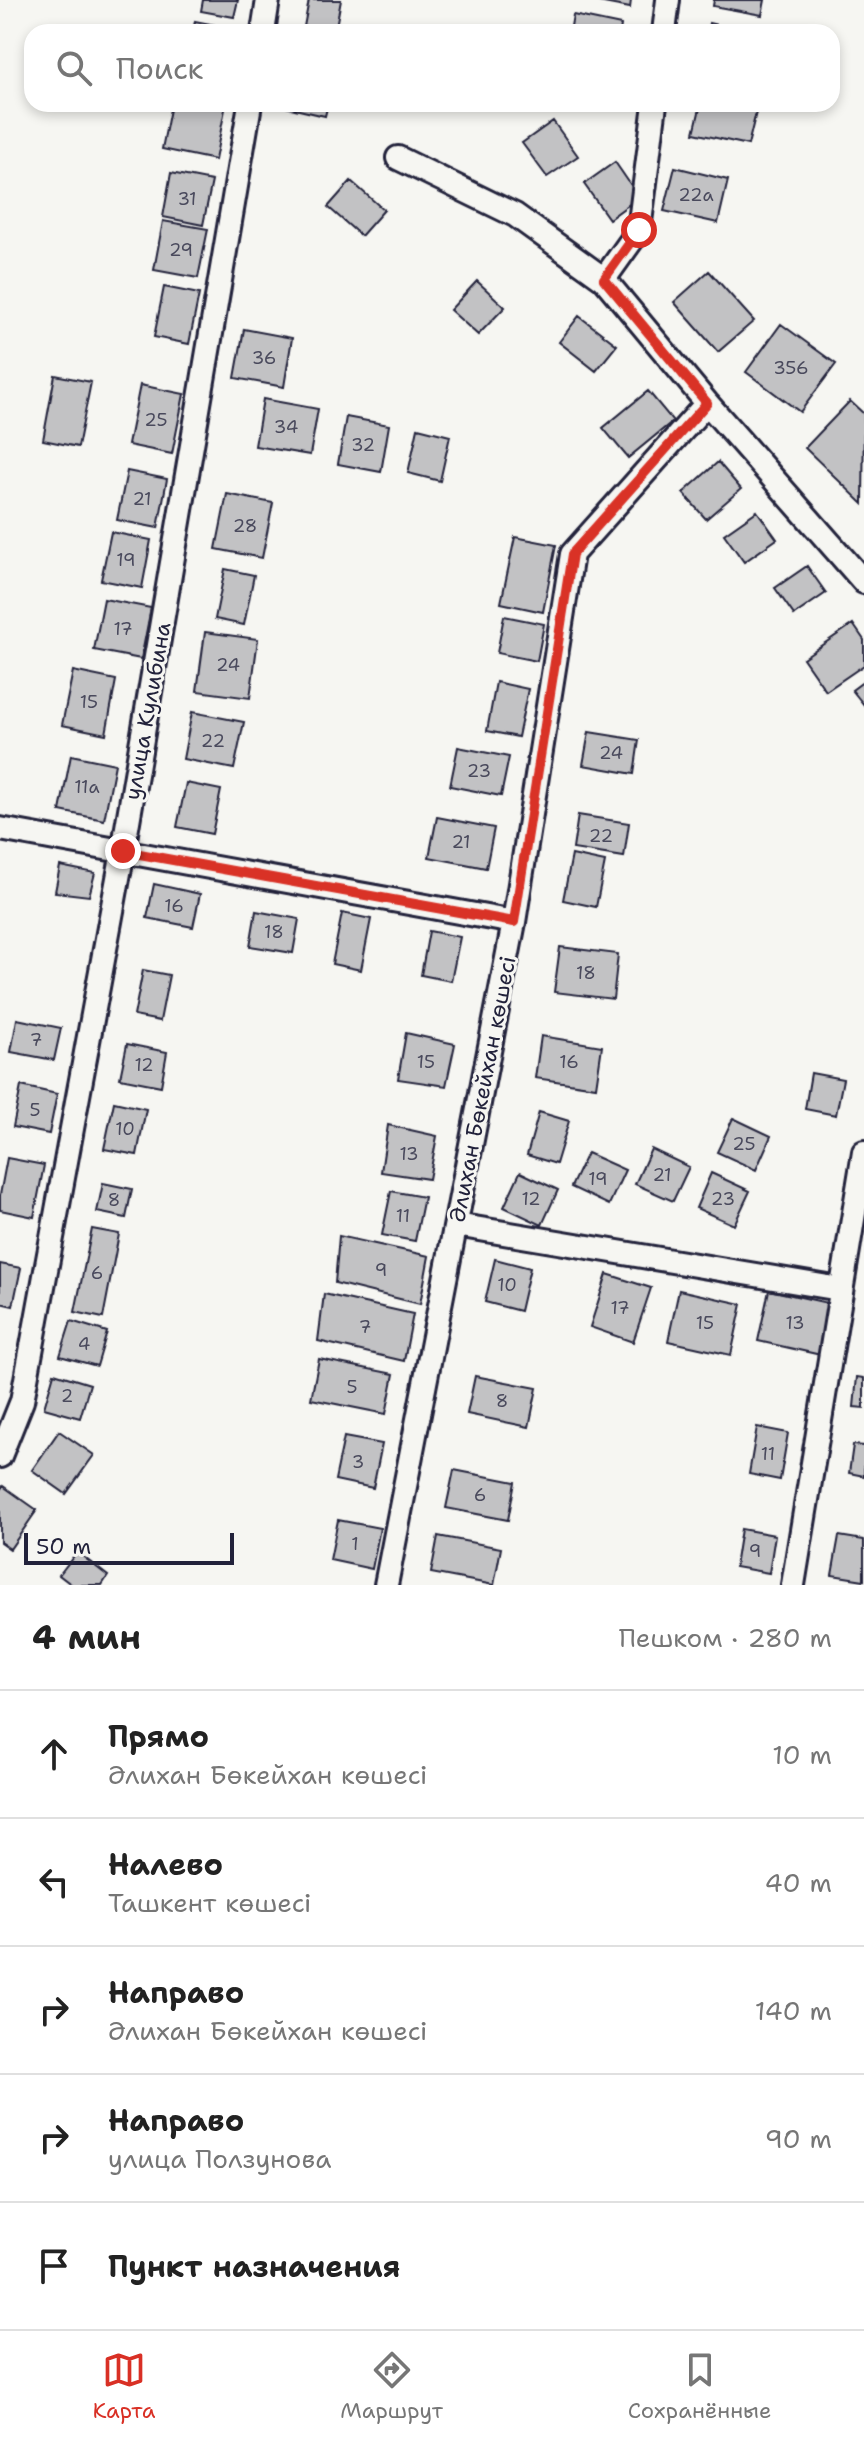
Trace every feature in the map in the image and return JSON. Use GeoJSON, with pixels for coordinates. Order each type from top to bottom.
{"type":"FeatureCollection","features":[{"type":"Feature","properties":{"kind":"street"},"geometry":{"type":"LineString","coordinates":[[264,24],[268,0]]}},
{"type":"Feature","properties":{"kind":"street"},"geometry":{"type":"LineString","coordinates":[[665,24],[668,0]]}},
{"type":"Feature","properties":{"kind":"street","name":"улица Кулибина"},"geometry":{"type":"LineString","coordinates":[[0,1456],[22,1401],[123,851],[249,112]]}},
{"type":"Feature","properties":{"kind":"street"},"geometry":{"type":"LineString","coordinates":[[604,279],[639,230],[654,112]]}},
{"type":"Feature","properties":{"kind":"street"},"geometry":{"type":"LineString","coordinates":[[398,158],[515,215],[604,279],[707,403],[864,582]]}},
{"type":"Feature","properties":{"kind":"street","name":"Әлихан Бөкейхан көшесі"},"geometry":{"type":"LineString","coordinates":[[386,1585],[514,922],[572,554],[707,403]]}},
{"type":"Feature","properties":{"kind":"street"},"geometry":{"type":"LineString","coordinates":[[0,829],[514,922]]}},
{"type":"Feature","properties":{"kind":"street"},"geometry":{"type":"LineString","coordinates":[[793,1585],[864,1152]]}},
{"type":"Feature","properties":{"kind":"street"},"geometry":{"type":"LineString","coordinates":[[456,1225],[840,1289]]}},
{"type":"Feature","properties":{"kind":"building"},"geometry":{"type":"Polygon","coordinates":[[[203,0],[238,0],[234,17],[201,11],[203,0]]]}},
{"type":"Feature","properties":{"kind":"building"},"geometry":{"type":"Polygon","coordinates":[[[309,0],[341,0],[336,24],[304,24],[309,0]]]}},
{"type":"Feature","properties":{"kind":"building"},"geometry":{"type":"Polygon","coordinates":[[[588,0],[631,0],[630,8],[588,0]]]}},
{"type":"Feature","properties":{"kind":"building"},"geometry":{"type":"Polygon","coordinates":[[[714,0],[765,0],[762,15],[713,6],[714,0]]]}},
{"type":"Feature","properties":{"kind":"building"},"geometry":{"type":"Polygon","coordinates":[[[573,15],[616,24],[571,24],[573,15]]]}},
{"type":"Feature","properties":{"kind":"building"},"geometry":{"type":"Polygon","coordinates":[[[169,112],[224,112],[215,160],[162,149],[169,112]]]}},
{"type":"Feature","properties":{"kind":"building"},"geometry":{"type":"Polygon","coordinates":[[[699,112],[756,112],[748,145],[694,133],[699,112]]]}},
{"type":"Feature","properties":{"kind":"building"},"geometry":{"type":"Polygon","coordinates":[[[553,121],[578,156],[547,177],[522,143],[553,121]]]}},
{"type":"Feature","properties":{"kind":"building"},"geometry":{"type":"Polygon","coordinates":[[[615,162],[639,197],[609,219],[584,184],[615,162]]]}},
{"type":"Feature","properties":{"kind":"building"},"geometry":{"type":"Polygon","coordinates":[[[675,167],[728,180],[718,223],[664,211],[675,167]]]}},
{"type":"Feature","properties":{"kind":"building"},"geometry":{"type":"Polygon","coordinates":[[[171,173],[212,181],[203,225],[163,217],[171,173]]]}},
{"type":"Feature","properties":{"kind":"building"},"geometry":{"type":"Polygon","coordinates":[[[351,181],[384,210],[361,236],[328,207],[351,181]]]}},
{"type":"Feature","properties":{"kind":"building"},"geometry":{"type":"Polygon","coordinates":[[[163,221],[208,229],[198,278],[154,270],[163,221]]]}},
{"type":"Feature","properties":{"kind":"building"},"geometry":{"type":"Polygon","coordinates":[[[709,271],[754,321],[718,352],[674,302],[709,271]]]}},
{"type":"Feature","properties":{"kind":"building"},"geometry":{"type":"Polygon","coordinates":[[[477,281],[505,307],[478,335],[450,310],[477,281]]]}},
{"type":"Feature","properties":{"kind":"building"},"geometry":{"type":"Polygon","coordinates":[[[164,287],[199,294],[189,344],[154,337],[164,287]]]}},
{"type":"Feature","properties":{"kind":"building"},"geometry":{"type":"Polygon","coordinates":[[[579,316],[617,345],[596,371],[559,342],[579,316]]]}},
{"type":"Feature","properties":{"kind":"building"},"geometry":{"type":"Polygon","coordinates":[[[781,324],[836,364],[800,412],[746,372],[781,324]]]}},
{"type":"Feature","properties":{"kind":"building"},"geometry":{"type":"Polygon","coordinates":[[[244,329],[292,338],[284,387],[235,378],[244,329]]]}},
{"type":"Feature","properties":{"kind":"building"},"geometry":{"type":"Polygon","coordinates":[[[55,375],[91,382],[78,447],[43,440],[55,375]]]}},
{"type":"Feature","properties":{"kind":"building"},"geometry":{"type":"Polygon","coordinates":[[[140,385],[184,394],[172,454],[128,445],[140,385]]]}},
{"type":"Feature","properties":{"kind":"building"},"geometry":{"type":"Polygon","coordinates":[[[648,391],[673,421],[628,458],[603,428],[648,391]]]}},
{"type":"Feature","properties":{"kind":"building"},"geometry":{"type":"Polygon","coordinates":[[[263,399],[318,409],[310,455],[255,446],[263,399]]]}},
{"type":"Feature","properties":{"kind":"building"},"geometry":{"type":"Polygon","coordinates":[[[850,401],[864,414],[863,504],[805,448],[850,401]]]}},
{"type":"Feature","properties":{"kind":"building"},"geometry":{"type":"Polygon","coordinates":[[[346,417],[389,425],[381,472],[338,464],[346,417]]]}},
{"type":"Feature","properties":{"kind":"building"},"geometry":{"type":"Polygon","coordinates":[[[418,428],[450,436],[440,481],[408,473],[418,428]]]}},
{"type":"Feature","properties":{"kind":"building"},"geometry":{"type":"Polygon","coordinates":[[[718,462],[741,489],[706,519],[683,493],[718,462]]]}},
{"type":"Feature","properties":{"kind":"building"},"geometry":{"type":"Polygon","coordinates":[[[127,471],[167,479],[158,528],[117,520],[127,471]]]}},
{"type":"Feature","properties":{"kind":"building"},"geometry":{"type":"Polygon","coordinates":[[[227,494],[273,503],[262,558],[216,549],[227,494]]]}},
{"type":"Feature","properties":{"kind":"building"},"geometry":{"type":"Polygon","coordinates":[[[757,511],[777,539],[744,562],[724,534],[757,511]]]}},
{"type":"Feature","properties":{"kind":"building"},"geometry":{"type":"Polygon","coordinates":[[[111,532],[151,540],[142,588],[101,580],[111,532]]]}},
{"type":"Feature","properties":{"kind":"building"},"geometry":{"type":"Polygon","coordinates":[[[515,537],[556,545],[543,612],[501,603],[515,537]]]}},
{"type":"Feature","properties":{"kind":"building"},"geometry":{"type":"Polygon","coordinates":[[[807,566],[826,593],[794,615],[775,588],[807,566]]]}},
{"type":"Feature","properties":{"kind":"building"},"geometry":{"type":"Polygon","coordinates":[[[225,569],[254,575],[244,625],[215,619],[225,569]]]}},
{"type":"Feature","properties":{"kind":"building"},"geometry":{"type":"Polygon","coordinates":[[[104,599],[151,608],[141,659],[94,650],[104,599]]]}},
{"type":"Feature","properties":{"kind":"building"},"geometry":{"type":"Polygon","coordinates":[[[504,616],[544,624],[537,661],[497,653],[504,616]]]}},
{"type":"Feature","properties":{"kind":"building"},"geometry":{"type":"Polygon","coordinates":[[[853,624],[864,640],[864,665],[826,691],[803,658],[853,624]]]}},
{"type":"Feature","properties":{"kind":"building"},"geometry":{"type":"Polygon","coordinates":[[[205,632],[258,639],[250,698],[197,691],[205,632]]]}},
{"type":"Feature","properties":{"kind":"building"},"geometry":{"type":"Polygon","coordinates":[[[73,671],[116,680],[106,734],[62,725],[73,671]]]}},
{"type":"Feature","properties":{"kind":"building"},"geometry":{"type":"Polygon","coordinates":[[[864,681],[864,705],[852,690],[864,681]]]}},
{"type":"Feature","properties":{"kind":"building"},"geometry":{"type":"Polygon","coordinates":[[[496,682],[528,689],[518,737],[487,731],[496,682]]]}},
{"type":"Feature","properties":{"kind":"building"},"geometry":{"type":"Polygon","coordinates":[[[192,712],[244,722],[234,769],[183,759],[192,712]]]}},
{"type":"Feature","properties":{"kind":"building"},"geometry":{"type":"Polygon","coordinates":[[[589,732],[639,740],[634,774],[583,765],[589,732]]]}},
{"type":"Feature","properties":{"kind":"building"},"geometry":{"type":"Polygon","coordinates":[[[458,747],[509,757],[501,796],[450,786],[458,747]]]}},
{"type":"Feature","properties":{"kind":"building"},"geometry":{"type":"Polygon","coordinates":[[[71,755],[115,764],[104,820],[60,811],[71,755]]]}},
{"type":"Feature","properties":{"kind":"building"},"geometry":{"type":"Polygon","coordinates":[[[186,783],[221,790],[212,834],[177,827],[186,783]]]}},
{"type":"Feature","properties":{"kind":"building"},"geometry":{"type":"Polygon","coordinates":[[[578,815],[629,823],[624,857],[573,849],[578,815]]]}},
{"type":"Feature","properties":{"kind":"building"},"geometry":{"type":"Polygon","coordinates":[[[437,817],[494,828],[486,868],[429,857],[437,817]]]}},
{"type":"Feature","properties":{"kind":"building"},"geometry":{"type":"Polygon","coordinates":[[[572,855],[605,862],[596,907],[563,900],[572,855]]]}},
{"type":"Feature","properties":{"kind":"building"},"geometry":{"type":"Polygon","coordinates":[[[60,866],[95,873],[89,896],[55,892],[60,866]]]}},
{"type":"Feature","properties":{"kind":"building"},"geometry":{"type":"Polygon","coordinates":[[[154,884],[200,894],[193,927],[147,918],[154,884]]]}},
{"type":"Feature","properties":{"kind":"building"},"geometry":{"type":"Polygon","coordinates":[[[256,911],[299,919],[293,953],[250,946],[256,911]]]}},
{"type":"Feature","properties":{"kind":"building"},"geometry":{"type":"Polygon","coordinates":[[[342,913],[371,919],[361,970],[332,964],[342,913]]]}},
{"type":"Feature","properties":{"kind":"building"},"geometry":{"type":"Polygon","coordinates":[[[429,931],[460,937],[451,981],[421,975],[429,931]]]}},
{"type":"Feature","properties":{"kind":"building"},"geometry":{"type":"Polygon","coordinates":[[[560,947],[618,954],[613,999],[554,992],[560,947]]]}},
{"type":"Feature","properties":{"kind":"building"},"geometry":{"type":"Polygon","coordinates":[[[143,970],[169,975],[160,1021],[134,1016],[143,970]]]}},
{"type":"Feature","properties":{"kind":"building"},"geometry":{"type":"Polygon","coordinates":[[[17,1019],[61,1028],[54,1060],[11,1052],[17,1019]]]}},
{"type":"Feature","properties":{"kind":"building"},"geometry":{"type":"Polygon","coordinates":[[[406,1033],[455,1044],[446,1086],[398,1079],[406,1033]]]}},
{"type":"Feature","properties":{"kind":"building"},"geometry":{"type":"Polygon","coordinates":[[[541,1036],[602,1046],[596,1087],[535,1078],[541,1036]]]}},
{"type":"Feature","properties":{"kind":"building"},"geometry":{"type":"Polygon","coordinates":[[[127,1044],[167,1052],[161,1086],[120,1078],[127,1044]]]}},
{"type":"Feature","properties":{"kind":"building"},"geometry":{"type":"Polygon","coordinates":[[[811,1073],[843,1079],[836,1115],[805,1109],[811,1073]]]}},
{"type":"Feature","properties":{"kind":"building"},"geometry":{"type":"Polygon","coordinates":[[[21,1086],[57,1094],[49,1134],[13,1127],[21,1086]]]}},
{"type":"Feature","properties":{"kind":"building"},"geometry":{"type":"Polygon","coordinates":[[[114,1102],[146,1109],[137,1155],[104,1149],[114,1102]]]}},
{"type":"Feature","properties":{"kind":"building"},"geometry":{"type":"Polygon","coordinates":[[[539,1112],[569,1121],[556,1164],[527,1155],[539,1112]]]}},
{"type":"Feature","properties":{"kind":"building"},"geometry":{"type":"Polygon","coordinates":[[[733,1118],[771,1136],[756,1170],[717,1152],[733,1118]]]}},
{"type":"Feature","properties":{"kind":"building"},"geometry":{"type":"Polygon","coordinates":[[[388,1125],[437,1136],[429,1179],[381,1172],[388,1125]]]}},
{"type":"Feature","properties":{"kind":"building"},"geometry":{"type":"Polygon","coordinates":[[[651,1149],[689,1167],[673,1201],[635,1184],[651,1149]]]}},
{"type":"Feature","properties":{"kind":"building"},"geometry":{"type":"Polygon","coordinates":[[[587,1153],[625,1170],[609,1205],[571,1187],[587,1153]]]}},
{"type":"Feature","properties":{"kind":"building"},"geometry":{"type":"Polygon","coordinates":[[[7,1158],[44,1165],[34,1217],[0,1210],[7,1158]]]}},
{"type":"Feature","properties":{"kind":"building"},"geometry":{"type":"Polygon","coordinates":[[[520,1172],[558,1190],[542,1225],[504,1207],[520,1172]]]}},
{"type":"Feature","properties":{"kind":"building"},"geometry":{"type":"Polygon","coordinates":[[[711,1173],[750,1191],[734,1225],[696,1208],[711,1173]]]}},
{"type":"Feature","properties":{"kind":"building"},"geometry":{"type":"Polygon","coordinates":[[[103,1183],[132,1189],[126,1218],[97,1212],[103,1183]]]}},
{"type":"Feature","properties":{"kind":"building"},"geometry":{"type":"Polygon","coordinates":[[[391,1191],[424,1197],[415,1241],[382,1235],[391,1191]]]}},
{"type":"Feature","properties":{"kind":"building"},"geometry":{"type":"Polygon","coordinates":[[[92,1229],[119,1234],[103,1318],[75,1312],[92,1229]]]}},
{"type":"Feature","properties":{"kind":"building"},"geometry":{"type":"Polygon","coordinates":[[[339,1236],[429,1256],[420,1304],[335,1283],[339,1236]]]}},
{"type":"Feature","properties":{"kind":"building"},"geometry":{"type":"Polygon","coordinates":[[[495,1259],[530,1268],[520,1311],[485,1302],[495,1259]]]}},
{"type":"Feature","properties":{"kind":"building"},"geometry":{"type":"Polygon","coordinates":[[[0,1264],[21,1268],[13,1306],[0,1303],[0,1264]]]}},
{"type":"Feature","properties":{"kind":"building"},"geometry":{"type":"Polygon","coordinates":[[[607,1274],[651,1288],[633,1342],[590,1327],[607,1274]]]}},
{"type":"Feature","properties":{"kind":"building"},"geometry":{"type":"Polygon","coordinates":[[[679,1290],[742,1304],[731,1355],[668,1341],[679,1290]]]}},
{"type":"Feature","properties":{"kind":"building"},"geometry":{"type":"Polygon","coordinates":[[[769,1290],[832,1304],[821,1355],[758,1341],[769,1290]]]}},
{"type":"Feature","properties":{"kind":"building"},"geometry":{"type":"Polygon","coordinates":[[[324,1294],[413,1314],[404,1361],[318,1341],[324,1294]]]}},
{"type":"Feature","properties":{"kind":"building"},"geometry":{"type":"Polygon","coordinates":[[[71,1321],[107,1332],[97,1366],[60,1356],[71,1321]]]}},
{"type":"Feature","properties":{"kind":"building"},"geometry":{"type":"Polygon","coordinates":[[[319,1359],[394,1374],[386,1414],[311,1399],[319,1359]]]}},
{"type":"Feature","properties":{"kind":"building"},"geometry":{"type":"Polygon","coordinates":[[[54,1373],[90,1384],[80,1418],[44,1408],[54,1373]]]}},
{"type":"Feature","properties":{"kind":"building"},"geometry":{"type":"Polygon","coordinates":[[[475,1376],[537,1388],[529,1427],[467,1414],[475,1376]]]}},
{"type":"Feature","properties":{"kind":"building"},"geometry":{"type":"Polygon","coordinates":[[[857,1377],[864,1378],[864,1408],[854,1407],[857,1377]]]}},
{"type":"Feature","properties":{"kind":"building"},"geometry":{"type":"Polygon","coordinates":[[[757,1427],[788,1433],[780,1480],[749,1474],[757,1427]]]}},
{"type":"Feature","properties":{"kind":"building"},"geometry":{"type":"Polygon","coordinates":[[[59,1431],[94,1455],[66,1494],[32,1470],[59,1431]]]}},
{"type":"Feature","properties":{"kind":"building"},"geometry":{"type":"Polygon","coordinates":[[[344,1437],[382,1444],[373,1488],[335,1480],[344,1437]]]}},
{"type":"Feature","properties":{"kind":"building"},"geometry":{"type":"Polygon","coordinates":[[[853,1445],[864,1446],[864,1476],[849,1473],[853,1445]]]}},
{"type":"Feature","properties":{"kind":"building"},"geometry":{"type":"Polygon","coordinates":[[[454,1470],[515,1482],[508,1520],[446,1508],[454,1470]]]}},
{"type":"Feature","properties":{"kind":"building"},"geometry":{"type":"Polygon","coordinates":[[[3,1486],[37,1510],[10,1549],[0,1542],[0,1490],[3,1486]]]}},
{"type":"Feature","properties":{"kind":"building"},"geometry":{"type":"Polygon","coordinates":[[[338,1520],[380,1528],[372,1569],[330,1560],[338,1520]]]}},
{"type":"Feature","properties":{"kind":"building"},"geometry":{"type":"Polygon","coordinates":[[[741,1529],[775,1535],[769,1573],[735,1567],[741,1529]]]}},
{"type":"Feature","properties":{"kind":"building"},"geometry":{"type":"Polygon","coordinates":[[[438,1536],[501,1548],[494,1585],[431,1573],[438,1536]]]}},
{"type":"Feature","properties":{"kind":"building"},"geometry":{"type":"Polygon","coordinates":[[[839,1536],[864,1540],[864,1580],[832,1575],[839,1536]]]}},
{"type":"Feature","properties":{"kind":"building"},"geometry":{"type":"Polygon","coordinates":[[[77,1552],[108,1576],[102,1585],[72,1585],[59,1575],[77,1552]]]}},
{"type":"Feature","properties":{"kind":"route"},"geometry":{"type":"LineString","coordinates":[[123,851],[514,922],[572,554],[707,403],[604,279],[639,230]]}}]}
